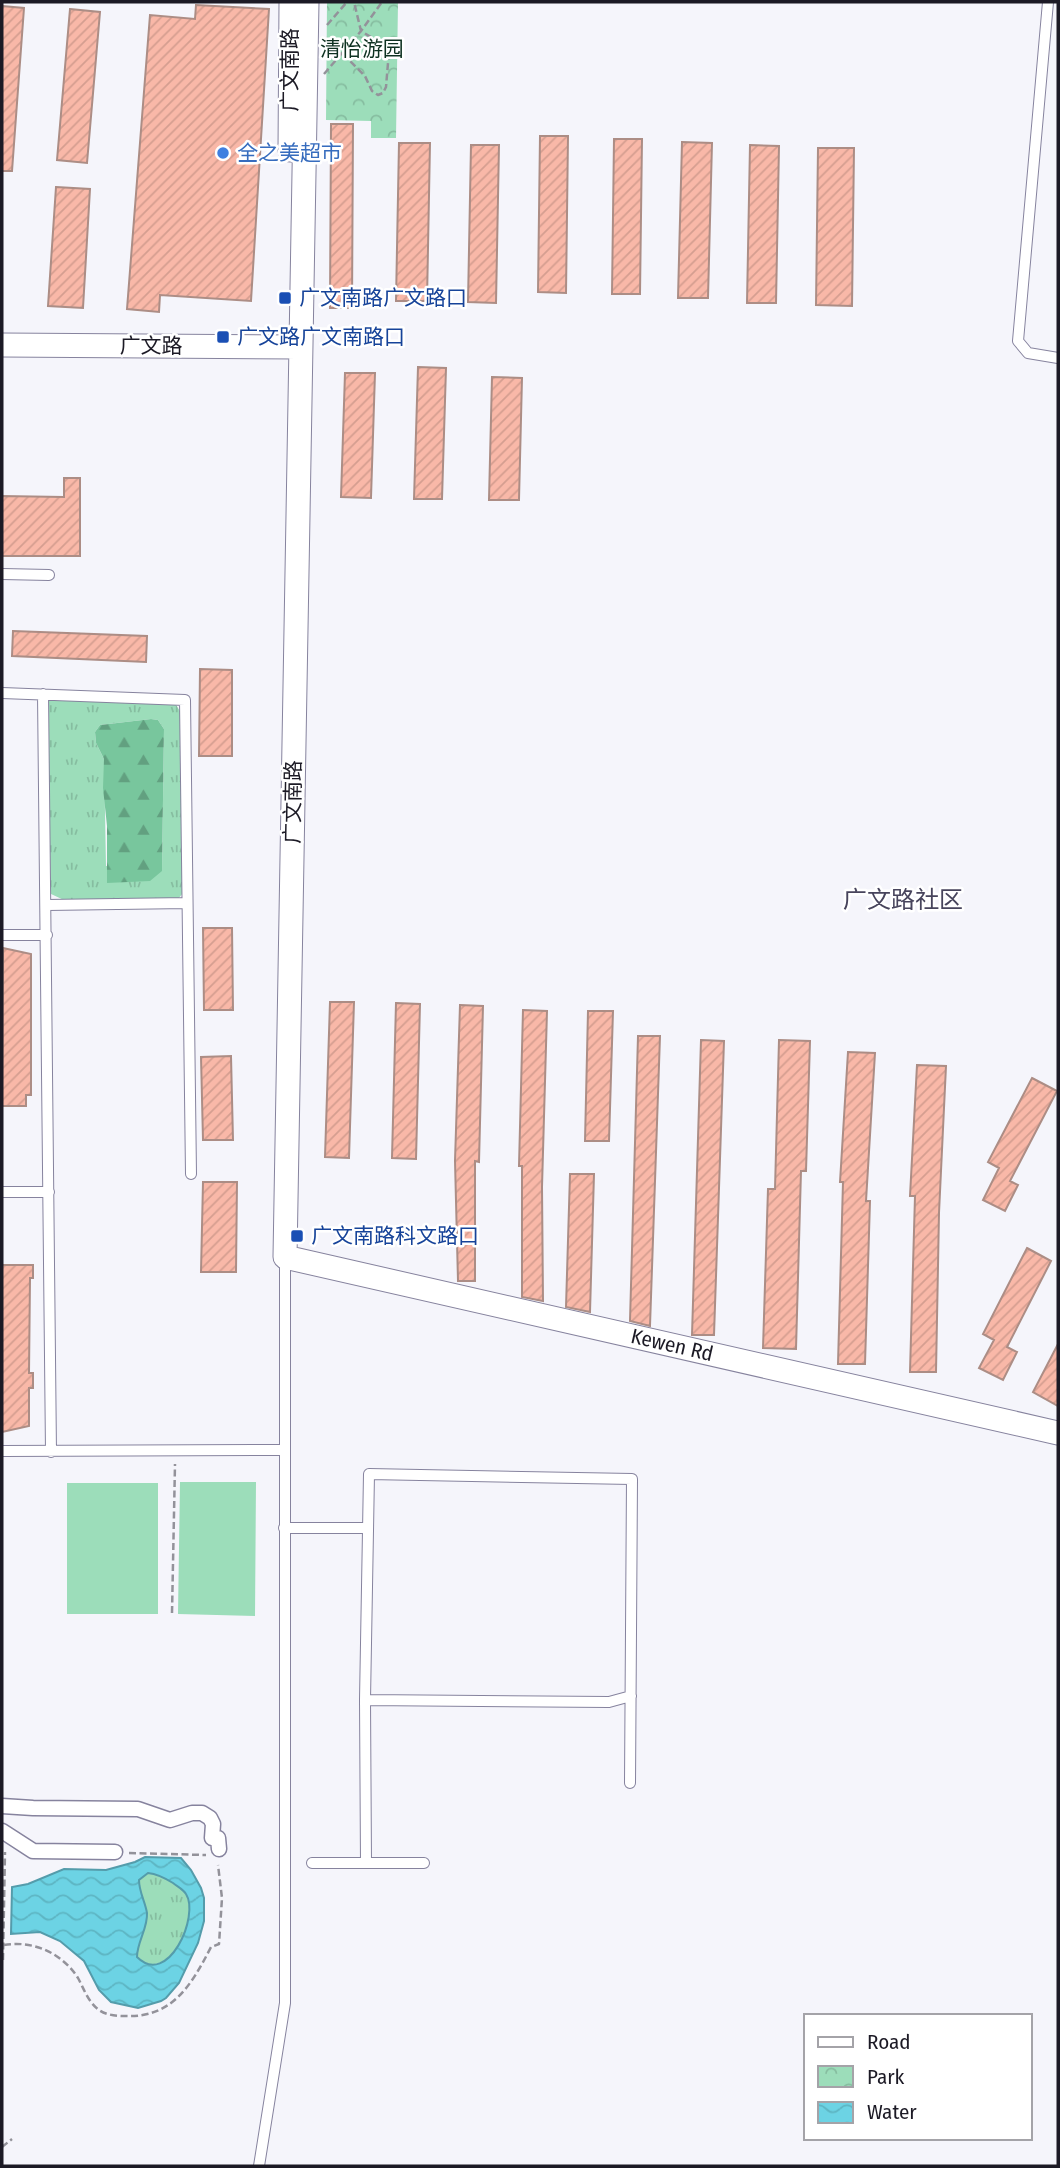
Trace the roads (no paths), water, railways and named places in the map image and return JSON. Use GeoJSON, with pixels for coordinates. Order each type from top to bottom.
{"type":"FeatureCollection","features":[{"type":"Feature","properties":{"kind":"street","name":"广文南路"},"geometry":{"type":"LineString","coordinates":[[291,2],[289,318],[300,347]]}},
{"type":"Feature","properties":{"kind":"street","name":"广文南路"},"geometry":{"type":"LineString","coordinates":[[285,1257],[307,2]]}},
{"type":"Feature","properties":{"kind":"street","name":"广文路"},"geometry":{"type":"LineString","coordinates":[[2,345],[300,347]]}},
{"type":"Feature","properties":{"kind":"street","name":"Kewen Rd"},"geometry":{"type":"LineString","coordinates":[[285,1257],[1058,1433]]}},
{"type":"Feature","properties":{"kind":"street"},"geometry":{"type":"LineString","coordinates":[[2,1805],[138,1809],[170,1820],[192,1813],[202,1813],[210,1818],[213,1824],[212,1838],[218,1838],[216,1855]]}},
{"type":"Feature","properties":{"kind":"street"},"geometry":{"type":"LineString","coordinates":[[4,1838],[33,1851],[115,1852]]}},
{"type":"Feature","properties":{"kind":"lane"},"geometry":{"type":"LineString","coordinates":[[1048,2],[1018,341],[1028,353],[1058,358]]}},
{"type":"Feature","properties":{"kind":"lane"},"geometry":{"type":"LineString","coordinates":[[2,574],[49,575]]}},
{"type":"Feature","properties":{"kind":"lane"},"geometry":{"type":"LineString","coordinates":[[2,693],[185,700],[191,1174]]}},
{"type":"Feature","properties":{"kind":"lane"},"geometry":{"type":"LineString","coordinates":[[43,694],[51,1452]]}},
{"type":"Feature","properties":{"kind":"lane"},"geometry":{"type":"LineString","coordinates":[[47,905],[187,903]]}},
{"type":"Feature","properties":{"kind":"lane"},"geometry":{"type":"LineString","coordinates":[[2,935],[47,935]]}},
{"type":"Feature","properties":{"kind":"lane"},"geometry":{"type":"LineString","coordinates":[[2,1192],[49,1192]]}},
{"type":"Feature","properties":{"kind":"lane"},"geometry":{"type":"LineString","coordinates":[[259,2166],[285,2003],[285,1257]]}},
{"type":"Feature","properties":{"kind":"lane"},"geometry":{"type":"LineString","coordinates":[[2,1451],[284,1450]]}},
{"type":"Feature","properties":{"kind":"lane"},"geometry":{"type":"LineString","coordinates":[[366,1863],[365,1700],[369,1474],[632,1479],[630,1783]]}},
{"type":"Feature","properties":{"kind":"lane"},"geometry":{"type":"LineString","coordinates":[[284,1528],[368,1528]]}},
{"type":"Feature","properties":{"kind":"lane"},"geometry":{"type":"LineString","coordinates":[[365,1700],[609,1702],[631,1696]]}},
{"type":"Feature","properties":{"kind":"lane"},"geometry":{"type":"LineString","coordinates":[[312,1863],[424,1863]]}},
{"type":"Feature","properties":{"kind":"water"},"geometry":{"type":"Polygon","coordinates":[[[145,1857],[181,1858],[191,1870],[204,1898],[204,1921],[198,1943],[179,1983],[166,1998],[138,2008],[111,2002],[99,1990],[84,1961],[60,1941],[40,1932],[11,1934],[12,1887],[28,1884],[64,1869],[106,1870],[145,1857]],[[148,1873],[139,1880],[147,1919],[137,1957],[149,1964],[160,1963],[170,1956],[178,1945],[185,1932],[189,1904],[182,1889],[167,1879],[148,1873]]]}},
{"type":"Feature","properties":{"kind":"place","name":"全之美超市"},"geometry":{"type":"Point","coordinates":[223,153]}},
{"type":"Feature","properties":{"kind":"place","name":"广文南路广文路口"},"geometry":{"type":"Point","coordinates":[285,298]}},
{"type":"Feature","properties":{"kind":"place","name":"广文路广文南路口"},"geometry":{"type":"Point","coordinates":[223,337]}},
{"type":"Feature","properties":{"kind":"place","name":"广文南路科文路口"},"geometry":{"type":"Point","coordinates":[297,1236]}},
{"type":"Feature","properties":{"kind":"district","name":"广文路社区"},"geometry":{"type":"Point","coordinates":[903,900]}},
{"type":"Feature","properties":{"kind":"park label","name":"清怡游园"},"geometry":{"type":"Point","coordinates":[362,49]}}]}
